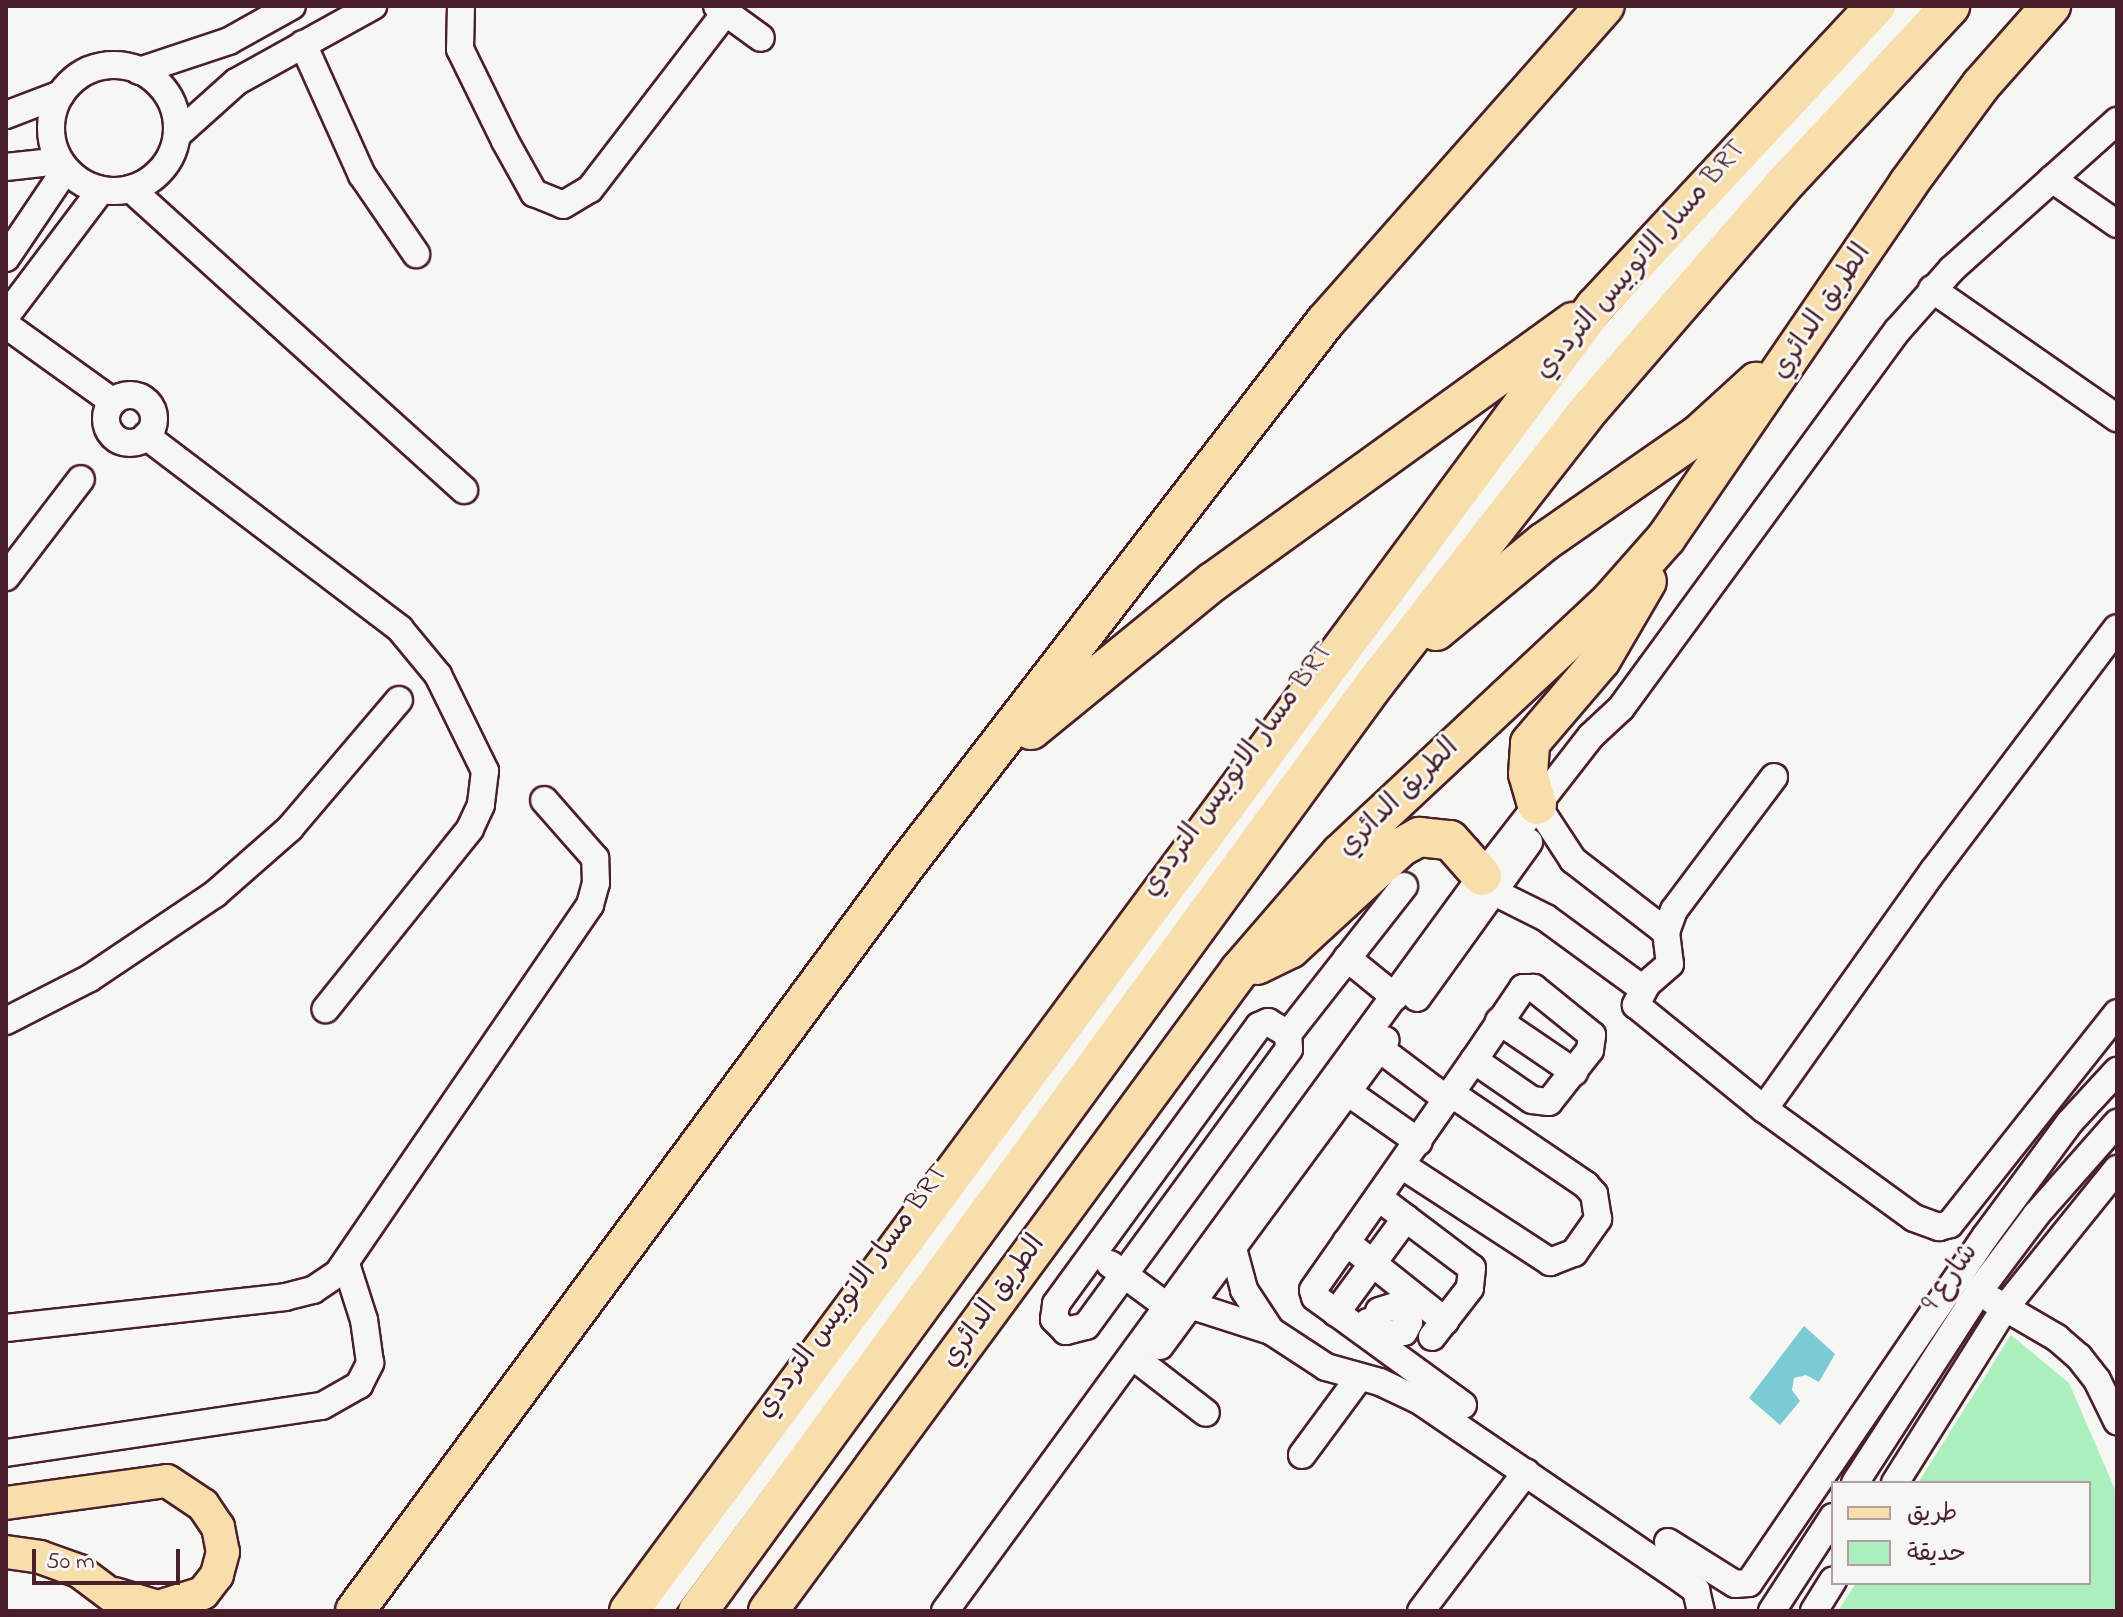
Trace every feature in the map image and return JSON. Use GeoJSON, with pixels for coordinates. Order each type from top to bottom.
{"type":"FeatureCollection","features":[{"type":"Feature","properties":{"kind":"highway"},"geometry":{"type":"LineString","coordinates":[[355,1611],[970,781],[1325,322],[1605,6]]}},
{"type":"Feature","properties":{"kind":"highway"},"geometry":{"type":"LineString","coordinates":[[629,1611],[1595,307],[1876,6]]}},
{"type":"Feature","properties":{"kind":"highway","name":"الطريق الدائري"},"geometry":{"type":"LineString","coordinates":[[698,1611],[1376,682],[1592,406],[1788,180],[1950,6]]}},
{"type":"Feature","properties":{"kind":"highway","name":"الطريق الدائري"},"geometry":{"type":"LineString","coordinates":[[768,1611],[1239,971],[1341,853],[1612,599],[1666,538],[1981,85],[2051,6]]}},
{"type":"Feature","properties":{"kind":"highway"},"geometry":{"type":"LineString","coordinates":[[970,781],[1214,581],[1402,440],[1595,307]]}},
{"type":"Feature","properties":{"kind":"highway"},"geometry":{"type":"LineString","coordinates":[[1376,682],[1544,542],[1698,435],[1809,331]]}},
{"type":"Feature","properties":{"kind":"highway"},"geometry":{"type":"LineString","coordinates":[[1541,813],[1528,774],[1530,743],[1601,660],[1637,601],[1666,538]]}},
{"type":"Feature","properties":{"kind":"highway"},"geometry":{"type":"LineString","coordinates":[[1239,971],[1290,949],[1401,847],[1419,837],[1450,840],[1488,884]]}},
{"type":"Feature","properties":{"kind":"main road"},"geometry":{"type":"LineString","coordinates":[[6,1503],[167,1481],[203,1505],[218,1527],[223,1552],[217,1575],[203,1593],[170,1606],[146,1607],[122,1603],[60,1562],[6,1552]]}},
{"type":"Feature","properties":{"kind":"street"},"geometry":{"type":"LineString","coordinates":[[6,115],[61,94],[79,76],[102,67],[139,71],[229,41],[292,6]]}},
{"type":"Feature","properties":{"kind":"street"},"geometry":{"type":"LineString","coordinates":[[6,167],[63,165],[101,190],[131,189],[162,169],[177,135],[236,82],[373,6]]}},
{"type":"Feature","properties":{"kind":"street"},"geometry":{"type":"LineString","coordinates":[[461,6],[460,49],[505,141],[534,193],[563,205],[590,189],[721,9],[761,38]]}},
{"type":"Feature","properties":{"kind":"street","name":"مسار الاتوبيس الترددي BRT"},"geometry":{"type":"LineString","coordinates":[[658,1611],[1385,625],[1570,388],[1872,46],[1916,6]]}},
{"type":"Feature","properties":{"kind":"street"},"geometry":{"type":"LineString","coordinates":[[303,44],[339,133],[416,254]]}},
{"type":"Feature","properties":{"kind":"street"},"geometry":{"type":"LineString","coordinates":[[139,71],[169,97],[177,135]]}},
{"type":"Feature","properties":{"kind":"street"},"geometry":{"type":"LineString","coordinates":[[6,258],[63,165],[51,127],[61,94]]}},
{"type":"Feature","properties":{"kind":"street"},"geometry":{"type":"LineString","coordinates":[[1227,1245],[1395,997],[1488,884],[1598,728],[1621,708],[1932,289],[2052,179],[2114,129]]}},
{"type":"Feature","properties":{"kind":"street"},"geometry":{"type":"LineString","coordinates":[[2052,179],[2117,224]]}},
{"type":"Feature","properties":{"kind":"street"},"geometry":{"type":"LineString","coordinates":[[131,189],[464,490]]}},
{"type":"Feature","properties":{"kind":"street"},"geometry":{"type":"LineString","coordinates":[[6,316],[101,190]]}},
{"type":"Feature","properties":{"kind":"street"},"geometry":{"type":"LineString","coordinates":[[1932,289],[2117,418]]}},
{"type":"Feature","properties":{"kind":"street"},"geometry":{"type":"LineString","coordinates":[[6,325],[113,402],[107,419],[113,435],[129,442],[146,436],[400,629],[438,675],[483,764],[484,792],[470,829],[326,1009]]}},
{"type":"Feature","properties":{"kind":"street"},"geometry":{"type":"LineString","coordinates":[[6,577],[81,479]]}},
{"type":"Feature","properties":{"kind":"street"},"geometry":{"type":"LineString","coordinates":[[1764,1109],[1934,870],[2117,628]]}},
{"type":"Feature","properties":{"kind":"street"},"geometry":{"type":"LineString","coordinates":[[6,1021],[90,978],[215,894],[298,819],[399,700]]}},
{"type":"Feature","properties":{"kind":"street"},"geometry":{"type":"LineString","coordinates":[[1774,777],[1674,910],[1666,932],[1670,964],[1643,989],[1636,1005],[1642,1014],[1764,1109],[1914,1218],[1939,1227],[1959,1215],[2117,1013]]}},
{"type":"Feature","properties":{"kind":"street"},"geometry":{"type":"LineString","coordinates":[[6,1328],[297,1295],[329,1281],[346,1264],[590,905],[596,883],[595,858],[581,836],[544,800]]}},
{"type":"Feature","properties":{"kind":"street"},"geometry":{"type":"LineString","coordinates":[[1541,813],[1573,860],[1666,932]]}},
{"type":"Feature","properties":{"kind":"street"},"geometry":{"type":"LineString","coordinates":[[1488,884],[1546,918],[1643,989]]}},
{"type":"Feature","properties":{"kind":"street"},"geometry":{"type":"LineString","coordinates":[[945,1611],[1227,1245],[1349,1093],[1488,884]]}},
{"type":"Feature","properties":{"kind":"street"},"geometry":{"type":"LineString","coordinates":[[1288,1034],[1273,1023],[1259,1026],[1056,1304],[1058,1326],[1080,1331],[1289,1049],[1288,1034],[1404,886]]}},
{"type":"Feature","properties":{"kind":"street"},"geometry":{"type":"LineString","coordinates":[[1347,958],[1395,997]]}},
{"type":"Feature","properties":{"kind":"street"},"geometry":{"type":"LineString","coordinates":[[1379,1311],[1398,1305],[1409,1322],[1404,1332],[1384,1335],[1313,1290],[1403,1166],[1519,990],[1534,988],[1592,1035],[1590,1050],[1556,1098],[1540,1103],[1474,1060]]}},
{"type":"Feature","properties":{"kind":"street"},"geometry":{"type":"LineString","coordinates":[[1499,1021],[1574,1072]]}},
{"type":"Feature","properties":{"kind":"street"},"geometry":{"type":"LineString","coordinates":[[1380,1049],[1586,1185],[1594,1194],[1598,1219],[1574,1253],[1550,1262],[1403,1166]]}},
{"type":"Feature","properties":{"kind":"street"},"geometry":{"type":"LineString","coordinates":[[1668,1542],[1735,1584],[1749,1583],[1985,1237],[2069,1123],[2117,1071]]}},
{"type":"Feature","properties":{"kind":"street"},"geometry":{"type":"LineString","coordinates":[[1349,1093],[1419,1142]]}},
{"type":"Feature","properties":{"kind":"street"},"geometry":{"type":"LineString","coordinates":[[1199,1108],[1230,1129]]}},
{"type":"Feature","properties":{"kind":"street","name":"شارع 9"},"geometry":{"type":"LineString","coordinates":[[1856,1481],[1979,1291],[2036,1215],[2117,1123]]}},
{"type":"Feature","properties":{"kind":"street"},"geometry":{"type":"LineString","coordinates":[[1156,1167],[1187,1187]]}},
{"type":"Feature","properties":{"kind":"street"},"geometry":{"type":"LineString","coordinates":[[1896,1481],[2004,1309],[2117,1169]]}},
{"type":"Feature","properties":{"kind":"street"},"geometry":{"type":"LineString","coordinates":[[1346,1242],[1373,1263],[1438,1329],[1470,1288],[1472,1268],[1379,1198]]}},
{"type":"Feature","properties":{"kind":"street"},"geometry":{"type":"LineString","coordinates":[[1340,1307],[1406,1218]]}},
{"type":"Feature","properties":{"kind":"street"},"geometry":{"type":"LineString","coordinates":[[1227,1245],[1244,1290],[1271,1331]]}},
{"type":"Feature","properties":{"kind":"street"},"geometry":{"type":"LineString","coordinates":[[1094,1252],[1124,1274],[1181,1307],[1271,1331],[1326,1367],[1420,1401],[1696,1590],[1701,1611]]}},
{"type":"Feature","properties":{"kind":"street"},"geometry":{"type":"LineString","coordinates":[[6,1453],[322,1406],[359,1385],[370,1363],[364,1320],[346,1264]]}},
{"type":"Feature","properties":{"kind":"street"},"geometry":{"type":"LineString","coordinates":[[1979,1291],[2004,1309],[2057,1338],[2079,1357],[2097,1380],[2117,1421]]}},
{"type":"Feature","properties":{"kind":"street"},"geometry":{"type":"LineString","coordinates":[[965,1611],[1144,1365],[1181,1307]]}},
{"type":"Feature","properties":{"kind":"street"},"geometry":{"type":"LineString","coordinates":[[1340,1307],[1463,1405]]}},
{"type":"Feature","properties":{"kind":"street"},"geometry":{"type":"LineString","coordinates":[[1144,1365],[1206,1413]]}},
{"type":"Feature","properties":{"kind":"street"},"geometry":{"type":"LineString","coordinates":[[1302,1455],[1359,1378]]}},
{"type":"Feature","properties":{"kind":"street"},"geometry":{"type":"LineString","coordinates":[[1421,1611],[1526,1472]]}},
{"type":"Feature","properties":{"kind":"street"},"geometry":{"type":"LineString","coordinates":[[1772,1611],[1831,1520]]}},
{"type":"Feature","properties":{"kind":"street"},"geometry":{"type":"LineString","coordinates":[[1814,1611],[1831,1584]]}},
{"type":"Feature","properties":{"kind":"green space"},"geometry":{"type":"Polygon","coordinates":[[[2011,1335],[2069,1383],[2117,1494],[2117,1611],[1838,1611],[1855,1585],[2091,1585],[2091,1481],[1919,1481],[2011,1335]]]}},
{"type":"Feature","properties":{"kind":"water"},"geometry":{"type":"Polygon","coordinates":[[[1804,1326],[1835,1354],[1819,1382],[1806,1375],[1794,1378],[1792,1390],[1800,1401],[1780,1425],[1749,1398],[1804,1326]]]}}]}
